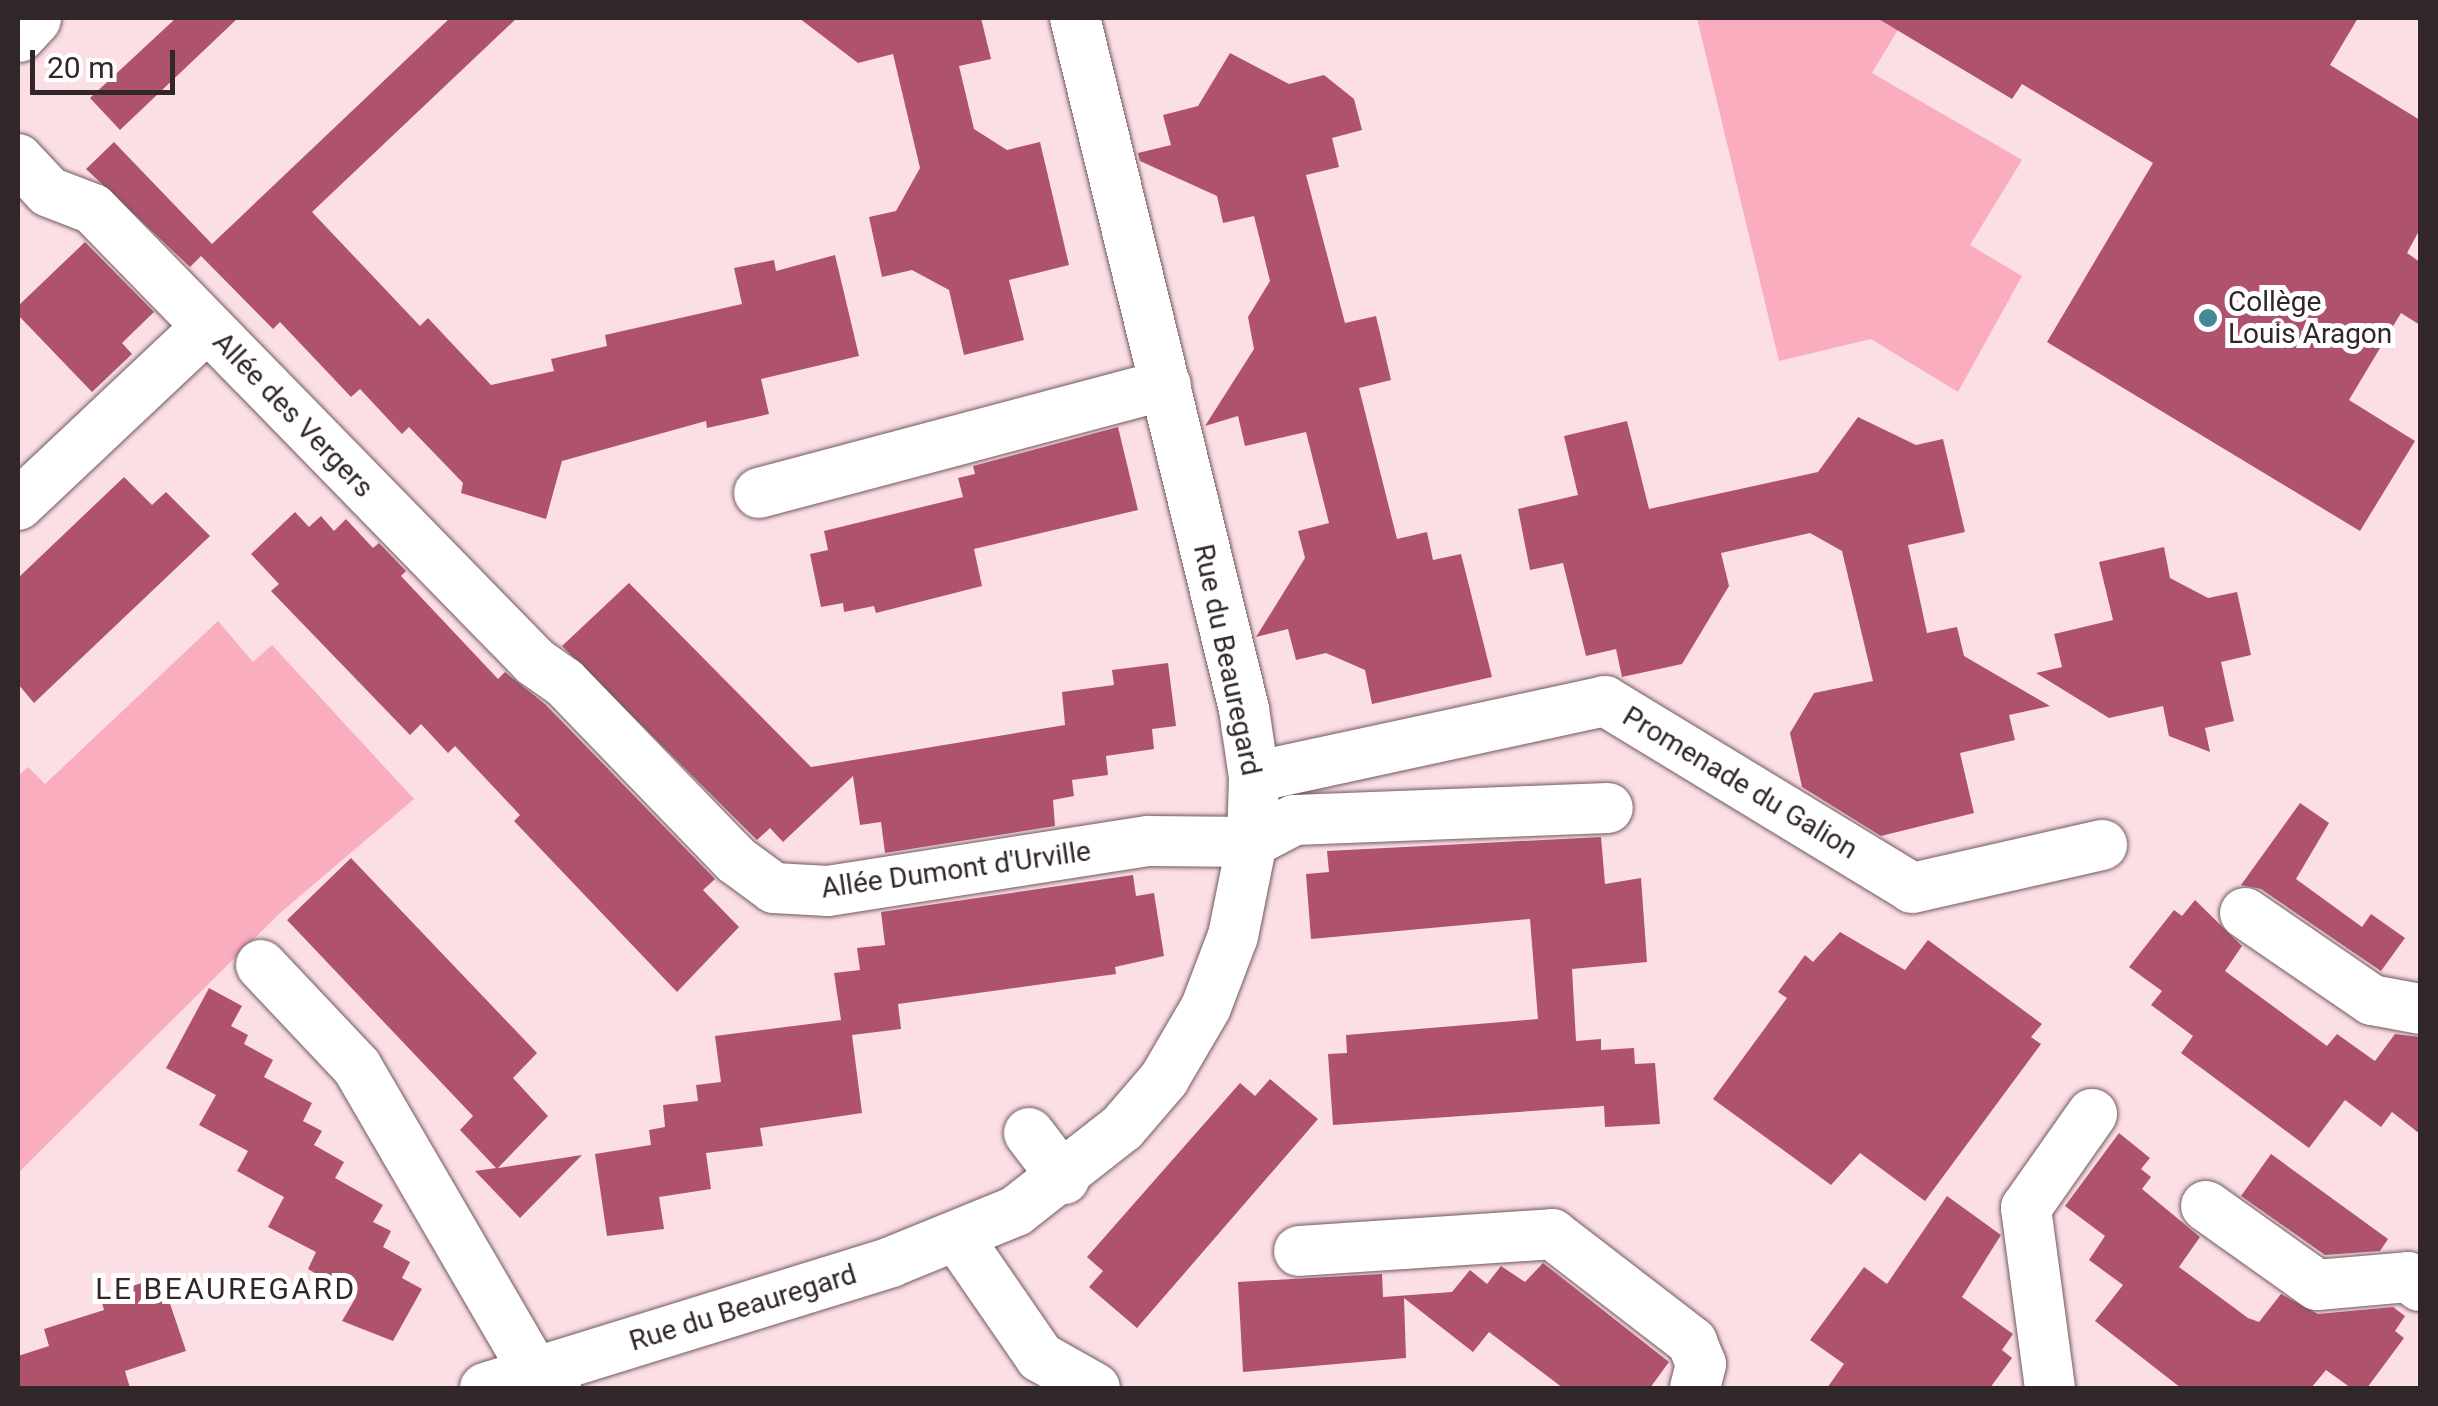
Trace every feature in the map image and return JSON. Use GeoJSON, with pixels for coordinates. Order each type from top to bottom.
{"type":"FeatureCollection","features":[{"type":"Feature","properties":{"kind":"main road"},"geometry":{"type":"LineString","coordinates":[[18,34],[32,18]]}},
{"type":"Feature","properties":{"kind":"street","name":"Rue du Beauregard"},"geometry":{"type":"LineString","coordinates":[[485,1388],[546,1381],[958,1238],[1064,1179],[1144,1104],[1186,1043],[1232,936],[1252,842],[1254,777],[1166,384],[1076,18]]}},
{"type":"Feature","properties":{"kind":"street","name":"Allée des Vergers"},"geometry":{"type":"LineString","coordinates":[[18,158],[49,192],[93,209],[534,662],[564,682]]}},
{"type":"Feature","properties":{"kind":"street"},"geometry":{"type":"LineString","coordinates":[[18,505],[207,327]]}},
{"type":"Feature","properties":{"kind":"street"},"geometry":{"type":"LineString","coordinates":[[759,494],[1166,384]]}},
{"type":"Feature","properties":{"kind":"street","name":"Allée Dumont d'Urville"},"geometry":{"type":"LineString","coordinates":[[564,682],[736,860],[774,888],[828,891],[1149,842],[1252,842]]}},
{"type":"Feature","properties":{"kind":"street","name":"Promenade du Galion"},"geometry":{"type":"LineString","coordinates":[[1254,777],[1605,701],[1912,888],[2102,846]]}},
{"type":"Feature","properties":{"kind":"street"},"geometry":{"type":"LineString","coordinates":[[1252,842],[1294,820],[1608,808]]}},
{"type":"Feature","properties":{"kind":"street"},"geometry":{"type":"LineString","coordinates":[[2245,913],[2372,1000],[2420,1009]]}},
{"type":"Feature","properties":{"kind":"street"},"geometry":{"type":"LineString","coordinates":[[261,965],[357,1067],[546,1381]]}},
{"type":"Feature","properties":{"kind":"street"},"geometry":{"type":"LineString","coordinates":[[2050,1388],[2026,1208],[2092,1114]]}},
{"type":"Feature","properties":{"kind":"street"},"geometry":{"type":"LineString","coordinates":[[1029,1133],[1064,1179]]}},
{"type":"Feature","properties":{"kind":"street"},"geometry":{"type":"LineString","coordinates":[[2206,1206],[2317,1286],[2408,1277],[2420,1286]]}},
{"type":"Feature","properties":{"kind":"street"},"geometry":{"type":"LineString","coordinates":[[1299,1250],[1552,1234],[1692,1342],[1702,1364],[1694,1388]]}},
{"type":"Feature","properties":{"kind":"street"},"geometry":{"type":"LineString","coordinates":[[958,1238],[1040,1357],[1094,1388]]}},
{"type":"Feature","properties":{"kind":"shaded area"},"geometry":{"type":"Polygon","coordinates":[[[1697,18],[1905,18],[1872,73],[2022,160],[1970,245],[2022,276],[1958,392],[1871,339],[1779,361],[1697,18]]]}},
{"type":"Feature","properties":{"kind":"shaded area"},"geometry":{"type":"Polygon","coordinates":[[[218,621],[253,662],[272,645],[414,799],[280,913],[18,1173],[18,776],[28,767],[45,784],[218,621]]]}},
{"type":"Feature","properties":{"kind":"building"},"geometry":{"type":"Polygon","coordinates":[[[176,18],[238,18],[120,130],[90,98],[176,18]]]}},
{"type":"Feature","properties":{"kind":"building"},"geometry":{"type":"Polygon","coordinates":[[[450,18],[517,18],[312,212],[420,326],[428,318],[491,385],[554,371],[551,359],[607,346],[605,335],[742,304],[734,268],[774,260],[776,271],[835,255],[859,356],[761,379],[769,414],[707,428],[706,421],[562,461],[546,519],[461,493],[463,483],[409,427],[402,434],[360,389],[351,397],[280,322],[273,329],[201,256],[190,267],[86,169],[114,142],[212,244],[450,18]]]}},
{"type":"Feature","properties":{"kind":"building"},"geometry":{"type":"Polygon","coordinates":[[[799,18],[981,18],[991,59],[959,66],[974,129],[1007,150],[1040,142],[1069,265],[1009,280],[1024,340],[964,355],[949,290],[912,270],[882,277],[869,217],[896,211],[920,168],[893,54],[858,63],[799,18]]]}},
{"type":"Feature","properties":{"kind":"building","name":"Collège Louis Aragon"},"geometry":{"type":"Polygon","coordinates":[[[1877,18],[2358,18],[2330,65],[2420,120],[2420,229],[2407,253],[2420,262],[2420,325],[2401,313],[2349,400],[2415,441],[2360,531],[2047,342],[2153,163],[2022,84],[2012,99],[1877,18]]]}},
{"type":"Feature","properties":{"kind":"building"},"geometry":{"type":"Polygon","coordinates":[[[1230,53],[1289,84],[1324,75],[1354,99],[1362,130],[1332,138],[1339,167],[1306,175],[1345,323],[1376,316],[1391,380],[1359,388],[1397,539],[1427,532],[1433,560],[1461,554],[1492,677],[1372,704],[1365,670],[1326,653],[1296,660],[1288,629],[1256,637],[1305,558],[1298,531],[1329,523],[1306,432],[1245,446],[1238,416],[1205,426],[1254,349],[1248,317],[1270,281],[1254,216],[1223,223],[1217,196],[1140,161],[1138,153],[1171,145],[1163,115],[1198,106],[1230,53]]]}},
{"type":"Feature","properties":{"kind":"building"},"geometry":{"type":"Polygon","coordinates":[[[85,242],[154,312],[122,343],[132,354],[92,392],[18,315],[18,306],[85,242]]]}},
{"type":"Feature","properties":{"kind":"building"},"geometry":{"type":"Polygon","coordinates":[[[1858,417],[1916,445],[1943,439],[1965,532],[1908,545],[1927,633],[1957,627],[1964,656],[2050,706],[2009,715],[2015,740],[1960,753],[1974,813],[1881,836],[1802,787],[1790,733],[1814,693],[1873,681],[1842,551],[1810,533],[1721,553],[1729,586],[1682,664],[1622,677],[1616,649],[1586,656],[1563,563],[1530,570],[1518,509],[1578,495],[1564,436],[1627,421],[1649,509],[1818,472],[1858,417]]]}},
{"type":"Feature","properties":{"kind":"building"},"geometry":{"type":"Polygon","coordinates":[[[1118,427],[1138,510],[974,549],[982,586],[876,613],[874,606],[844,612],[843,603],[821,607],[810,554],[828,550],[824,531],[963,497],[958,478],[975,474],[973,466],[1118,427]]]}},
{"type":"Feature","properties":{"kind":"building"},"geometry":{"type":"Polygon","coordinates":[[[124,477],[152,505],[166,492],[210,536],[34,703],[18,684],[18,578],[124,477]]]}},
{"type":"Feature","properties":{"kind":"building"},"geometry":{"type":"Polygon","coordinates":[[[295,512],[309,527],[321,516],[334,531],[346,519],[373,548],[379,543],[406,571],[401,576],[498,679],[505,672],[545,704],[715,879],[703,890],[739,927],[677,992],[514,821],[520,815],[455,746],[448,753],[421,724],[410,735],[271,591],[279,584],[251,554],[295,512]]]}},
{"type":"Feature","properties":{"kind":"building"},"geometry":{"type":"Polygon","coordinates":[[[2164,547],[2170,578],[2208,598],[2237,592],[2251,655],[2221,662],[2234,721],[2205,728],[2210,752],[2169,736],[2163,706],[2109,718],[2036,673],[2062,667],[2054,634],[2113,620],[2099,562],[2164,547]]]}},
{"type":"Feature","properties":{"kind":"building"},"geometry":{"type":"Polygon","coordinates":[[[629,583],[811,767],[1065,725],[1062,692],[1114,685],[1112,670],[1168,663],[1176,726],[1152,729],[1154,749],[1106,756],[1108,775],[1072,780],[1074,796],[1053,800],[1055,826],[885,853],[881,822],[860,825],[853,776],[783,842],[770,828],[757,840],[562,646],[629,583]]]}},
{"type":"Feature","properties":{"kind":"building"},"geometry":{"type":"Polygon","coordinates":[[[2300,803],[2329,823],[2296,879],[2362,927],[2371,914],[2405,938],[2381,971],[2261,889],[2241,885],[2300,803]]]}},
{"type":"Feature","properties":{"kind":"building"},"geometry":{"type":"Polygon","coordinates":[[[1601,837],[1605,884],[1641,878],[1647,962],[1572,969],[1576,1041],[1601,1039],[1601,1050],[1634,1048],[1635,1064],[1655,1063],[1660,1124],[1605,1127],[1604,1106],[1333,1125],[1328,1054],[1347,1053],[1346,1035],[1538,1019],[1530,919],[1311,939],[1306,874],[1329,872],[1327,851],[1601,837]]]}},
{"type":"Feature","properties":{"kind":"building"},"geometry":{"type":"Polygon","coordinates":[[[351,858],[537,1053],[513,1078],[548,1116],[498,1168],[582,1155],[520,1218],[475,1171],[496,1168],[460,1130],[473,1116],[287,920],[351,858]]]}},
{"type":"Feature","properties":{"kind":"building"},"geometry":{"type":"Polygon","coordinates":[[[1133,875],[1136,896],[1154,893],[1164,956],[1115,967],[1116,974],[898,1004],[901,1029],[852,1035],[862,1113],[760,1128],[763,1146],[706,1153],[711,1189],[659,1197],[664,1229],[607,1236],[595,1154],[651,1145],[649,1130],[665,1127],[663,1105],[698,1101],[696,1085],[721,1082],[715,1036],[841,1020],[834,973],[860,970],[857,948],[885,945],[881,912],[1133,875]]]}},
{"type":"Feature","properties":{"kind":"building"},"geometry":{"type":"Polygon","coordinates":[[[2195,900],[2242,946],[2225,971],[2327,1046],[2337,1034],[2375,1061],[2395,1034],[2420,1037],[2420,1134],[2392,1112],[2381,1127],[2345,1100],[2309,1148],[2181,1053],[2193,1036],[2151,1005],[2162,991],[2129,967],[2174,910],[2182,916],[2195,900]]]}},
{"type":"Feature","properties":{"kind":"building"},"geometry":{"type":"Polygon","coordinates":[[[1840,932],[1905,970],[1928,940],[2042,1024],[2031,1037],[2041,1044],[1925,1201],[1860,1153],[1831,1185],[1713,1099],[1787,998],[1778,992],[1805,955],[1813,962],[1840,932]]]}},
{"type":"Feature","properties":{"kind":"building"},"geometry":{"type":"Polygon","coordinates":[[[209,988],[242,1006],[231,1026],[248,1035],[244,1044],[273,1060],[264,1077],[312,1103],[303,1121],[322,1131],[314,1145],[344,1162],[335,1178],[383,1205],[373,1222],[391,1231],[383,1247],[410,1262],[402,1278],[422,1289],[393,1341],[342,1321],[356,1297],[308,1269],[316,1252],[268,1227],[284,1197],[237,1171],[248,1151],[199,1125],[216,1095],[166,1068],[209,988]]]}},
{"type":"Feature","properties":{"kind":"building"},"geometry":{"type":"Polygon","coordinates":[[[1270,1079],[1318,1119],[1137,1328],[1089,1287],[1103,1271],[1087,1257],[1240,1083],[1255,1096],[1270,1079]]]}},
{"type":"Feature","properties":{"kind":"building"},"geometry":{"type":"Polygon","coordinates":[[[2119,1133],[2150,1158],[2141,1169],[2151,1177],[2142,1189],[2200,1237],[2179,1267],[2248,1318],[2259,1322],[2281,1294],[2318,1314],[2393,1307],[2405,1316],[2395,1331],[2404,1338],[2367,1388],[2351,1388],[2326,1370],[2311,1388],[2181,1388],[2095,1321],[2123,1285],[2089,1260],[2105,1236],[2065,1206],[2119,1133]]]}},
{"type":"Feature","properties":{"kind":"building"},"geometry":{"type":"Polygon","coordinates":[[[2271,1154],[2388,1239],[2380,1251],[2325,1255],[2241,1196],[2271,1154]]]}},
{"type":"Feature","properties":{"kind":"building"},"geometry":{"type":"Polygon","coordinates":[[[1947,1196],[2001,1235],[1962,1297],[2013,1334],[2002,1350],[2012,1358],[1990,1388],[1827,1388],[1844,1364],[1810,1340],[1864,1267],[1887,1284],[1947,1196]]]}},
{"type":"Feature","properties":{"kind":"building"},"geometry":{"type":"Polygon","coordinates":[[[1543,1263],[1669,1362],[1650,1388],[1563,1388],[1489,1332],[1473,1352],[1404,1298],[1406,1358],[1243,1372],[1238,1282],[1382,1274],[1383,1297],[1452,1292],[1470,1270],[1487,1284],[1501,1266],[1525,1282],[1543,1263]]]}},
{"type":"Feature","properties":{"kind":"building"},"geometry":{"type":"Polygon","coordinates":[[[161,1277],[186,1351],[125,1371],[130,1388],[18,1388],[18,1356],[49,1346],[44,1329],[104,1310],[100,1296],[161,1277]]]}},
{"type":"Feature","properties":{"kind":"place","name":"Collège Louis Aragon"},"geometry":{"type":"Point","coordinates":[2208,318]}},
{"type":"Feature","properties":{"kind":"district","name":"LE BEAUREGARD"},"geometry":{"type":"Point","coordinates":[226,1289]}}]}
